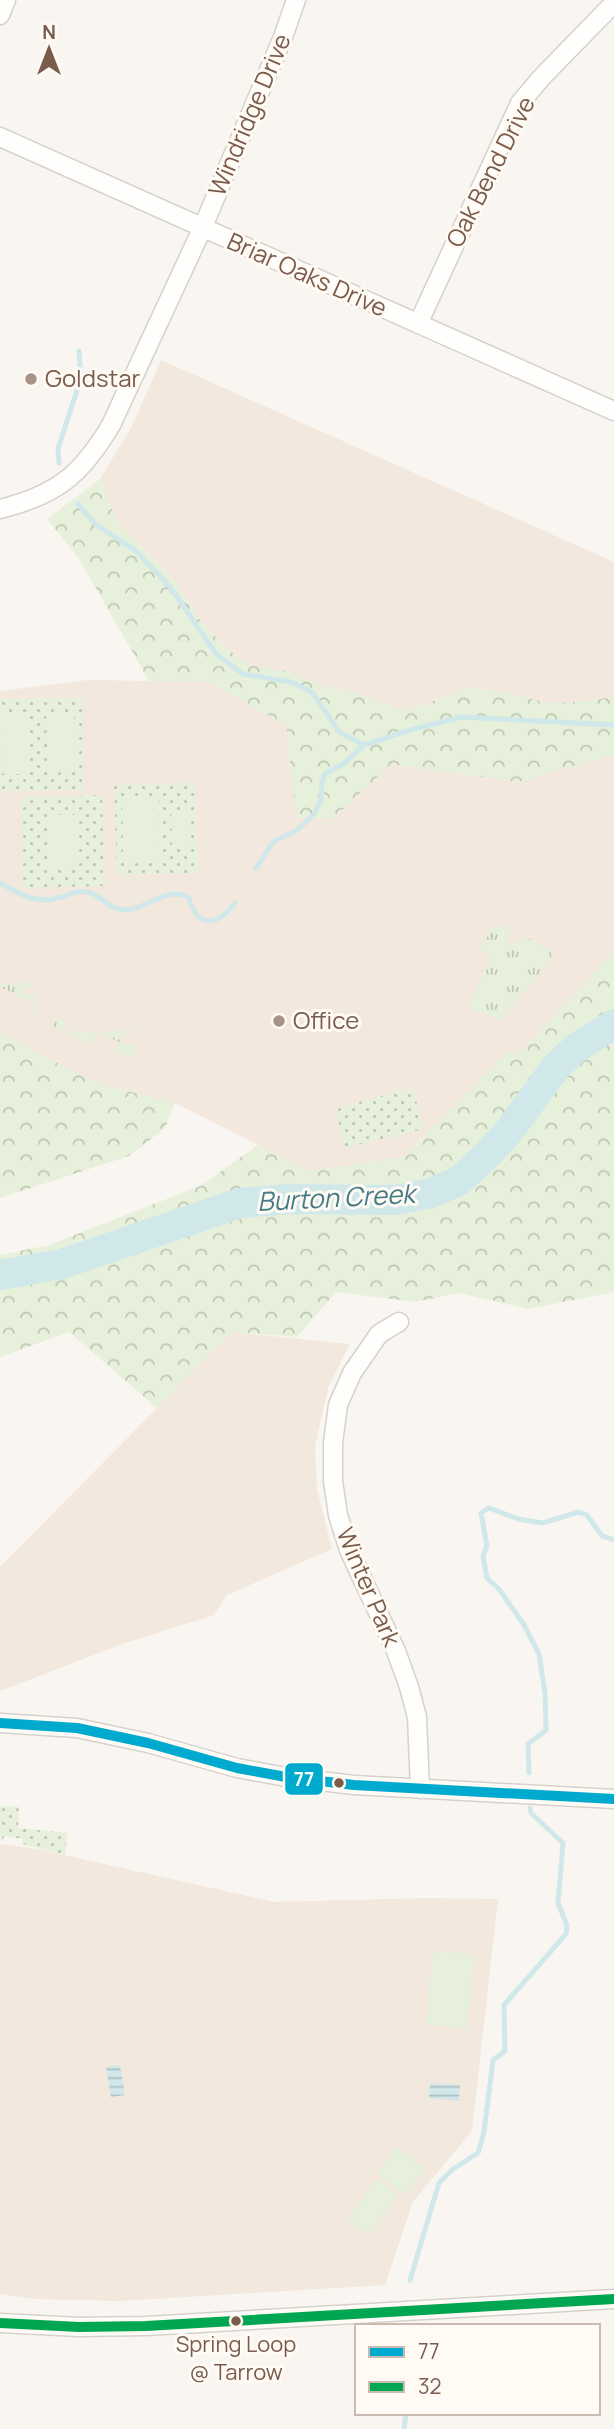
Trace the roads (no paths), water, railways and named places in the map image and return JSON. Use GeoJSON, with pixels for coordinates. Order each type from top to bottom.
{"type":"FeatureCollection","features":[{"type":"Feature","properties":{"kind":"street"},"geometry":{"type":"LineString","coordinates":[[0,15],[6,0]]}},
{"type":"Feature","properties":{"kind":"street","name":"Windridge Drive"},"geometry":{"type":"LineString","coordinates":[[0,509],[63,483],[81,469],[111,425],[202,229],[296,0]]}},
{"type":"Feature","properties":{"kind":"street","name":"Oak Bend Drive"},"geometry":{"type":"LineString","coordinates":[[418,324],[520,103],[614,2]]}},
{"type":"Feature","properties":{"kind":"street","name":"Briar Oaks Drive"},"geometry":{"type":"LineString","coordinates":[[0,137],[614,411]]}},
{"type":"Feature","properties":{"kind":"street","name":"Winter Park"},"geometry":{"type":"LineString","coordinates":[[399,1322],[379,1334],[352,1373],[338,1405],[333,1443],[333,1481],[338,1515],[349,1550],[396,1651],[409,1687],[417,1717],[420,1789]]}},
{"type":"Feature","properties":{"kind":"street"},"geometry":{"type":"LineString","coordinates":[[0,1723],[77,1728],[148,1743],[237,1768],[286,1777],[354,1785],[614,1799]]}},
{"type":"Feature","properties":{"kind":"street"},"geometry":{"type":"LineString","coordinates":[[0,2323],[79,2327],[146,2326],[614,2299]]}},
{"type":"Feature","properties":{"kind":"water"},"geometry":{"type":"Polygon","coordinates":[[[120,2065],[125,2095],[111,2097],[106,2067],[120,2065]]]}},
{"type":"Feature","properties":{"kind":"water"},"geometry":{"type":"Polygon","coordinates":[[[430,2083],[460,2085],[459,2101],[429,2098],[430,2083]]]}},
{"type":"Feature","properties":{"kind":"waterway"},"geometry":{"type":"LineString","coordinates":[[59,463],[58,449],[81,378],[79,351]]}},
{"type":"Feature","properties":{"kind":"waterway"},"geometry":{"type":"LineString","coordinates":[[78,504],[95,524],[136,551],[171,588],[216,654],[243,674],[291,682],[312,692],[339,732],[364,745],[462,717],[614,725]]}},
{"type":"Feature","properties":{"kind":"waterway"},"geometry":{"type":"LineString","coordinates":[[256,868],[274,841],[296,831],[314,814],[321,800],[325,774],[346,762],[364,745]]}},
{"type":"Feature","properties":{"kind":"waterway"},"geometry":{"type":"LineString","coordinates":[[0,883],[22,895],[44,900],[88,892],[121,910],[135,908],[166,896],[181,895],[189,898],[197,915],[209,921],[222,916],[235,903]]}},
{"type":"Feature","properties":{"kind":"waterway","name":"Burton Creek"},"geometry":{"type":"LineString","coordinates":[[0,1275],[62,1264],[240,1203],[290,1199],[396,1200],[431,1193],[459,1181],[509,1131],[556,1067],[576,1048],[614,1024]]}},
{"type":"Feature","properties":{"kind":"waterway"},"geometry":{"type":"LineString","coordinates":[[529,1773],[528,1744],[546,1730],[545,1693],[539,1654],[524,1625],[499,1589],[487,1578],[483,1556],[487,1546],[481,1513],[489,1508],[518,1519],[543,1523],[578,1512],[587,1515],[602,1536],[614,1540]]}},
{"type":"Feature","properties":{"kind":"waterway"},"geometry":{"type":"LineString","coordinates":[[410,2280],[439,2183],[453,2169],[478,2153],[484,2132],[493,2060],[505,2051],[504,2005],[566,1934],[567,1925],[558,1903],[563,1843],[531,1813],[530,1808]]}},
{"type":"Feature","properties":{"kind":"waterway"},"geometry":{"type":"LineString","coordinates":[[404,2429],[406,2415]]}},
{"type":"Feature","properties":{"kind":"place","name":"Goldstar"},"geometry":{"type":"Point","coordinates":[31,379]}},
{"type":"Feature","properties":{"kind":"place","name":"Office"},"geometry":{"type":"Point","coordinates":[279,1021]}},
{"type":"Feature","properties":{"kind":"place","name":"Spring Loop @ Tarrow"},"geometry":{"type":"Point","coordinates":[236,2321]}}]}
